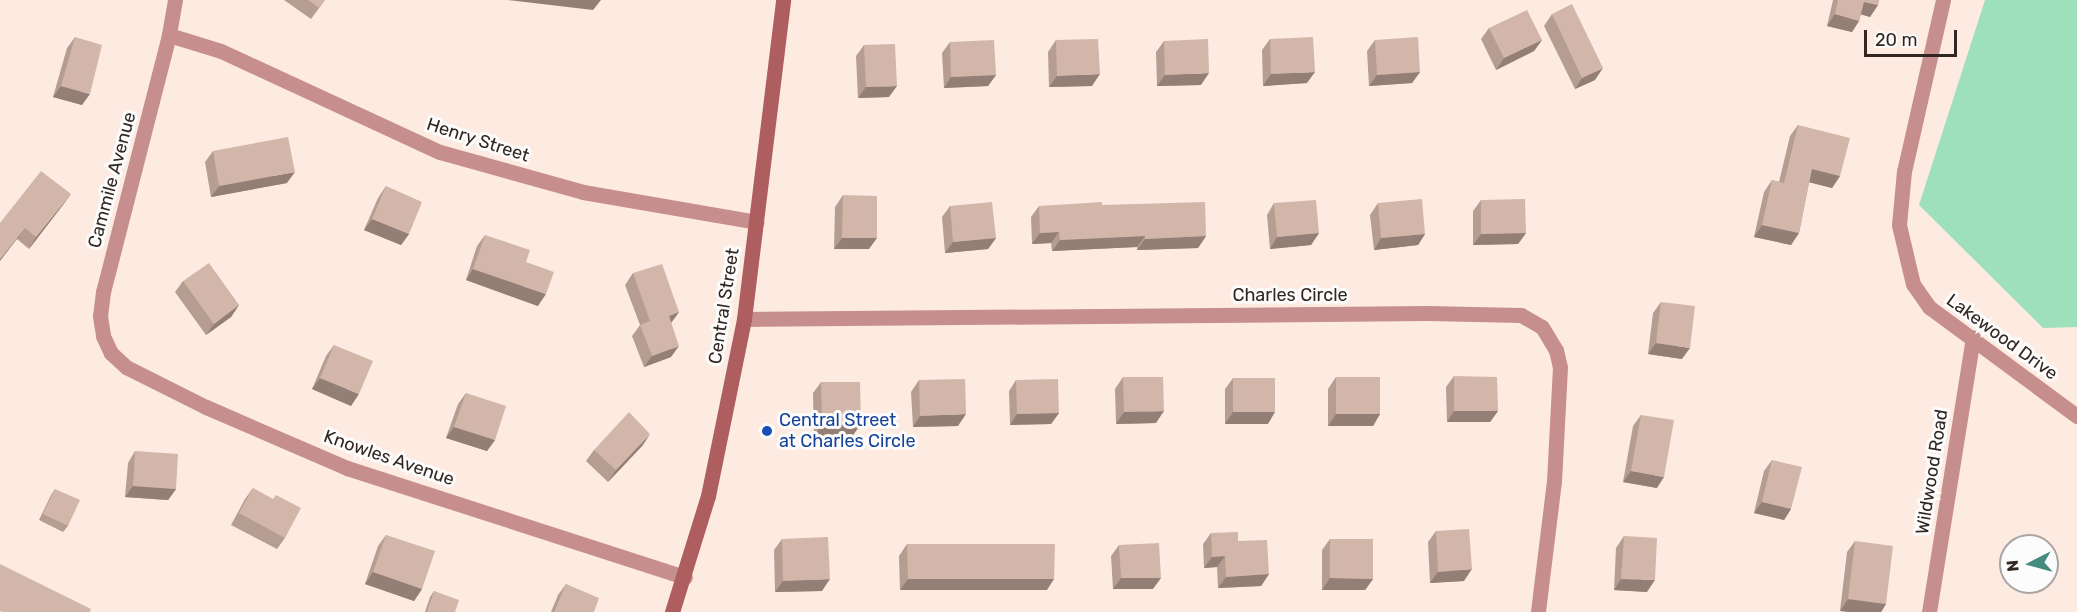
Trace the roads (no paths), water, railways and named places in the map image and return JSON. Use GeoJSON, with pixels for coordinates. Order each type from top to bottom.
{"type":"FeatureCollection","features":[{"type":"Feature","properties":{"kind":"main road","name":"Central Street"},"geometry":{"type":"LineString","coordinates":[[672,612],[685,577],[708,496],[744,319],[783,0]]}},
{"type":"Feature","properties":{"kind":"street","name":"Cammile Avenue"},"geometry":{"type":"LineString","coordinates":[[103,336],[100,316],[104,285],[169,34],[175,0]]}},
{"type":"Feature","properties":{"kind":"street","name":"Lakewood Drive"},"geometry":{"type":"LineString","coordinates":[[1943,0],[1904,171],[1899,225],[1913,285],[1929,307],[2077,416]]}},
{"type":"Feature","properties":{"kind":"street","name":"Henry Street"},"geometry":{"type":"LineString","coordinates":[[169,34],[221,51],[440,152],[583,192],[756,222]]}},
{"type":"Feature","properties":{"kind":"street","name":"Charles Circle"},"geometry":{"type":"LineString","coordinates":[[744,319],[1416,313],[1521,315],[1542,327],[1556,350],[1560,367],[1554,481],[1538,612]]}},
{"type":"Feature","properties":{"kind":"street","name":"Knowles Avenue"},"geometry":{"type":"LineString","coordinates":[[103,336],[111,353],[126,366],[207,407],[286,443],[347,468],[685,577]]}},
{"type":"Feature","properties":{"kind":"street","name":"Wildwood Road"},"geometry":{"type":"LineString","coordinates":[[1929,612],[1973,338]]}},
{"type":"Feature","properties":{"kind":"place","name":"Central Street at Charles Circle"},"geometry":{"type":"Point","coordinates":[767,431]}}]}
